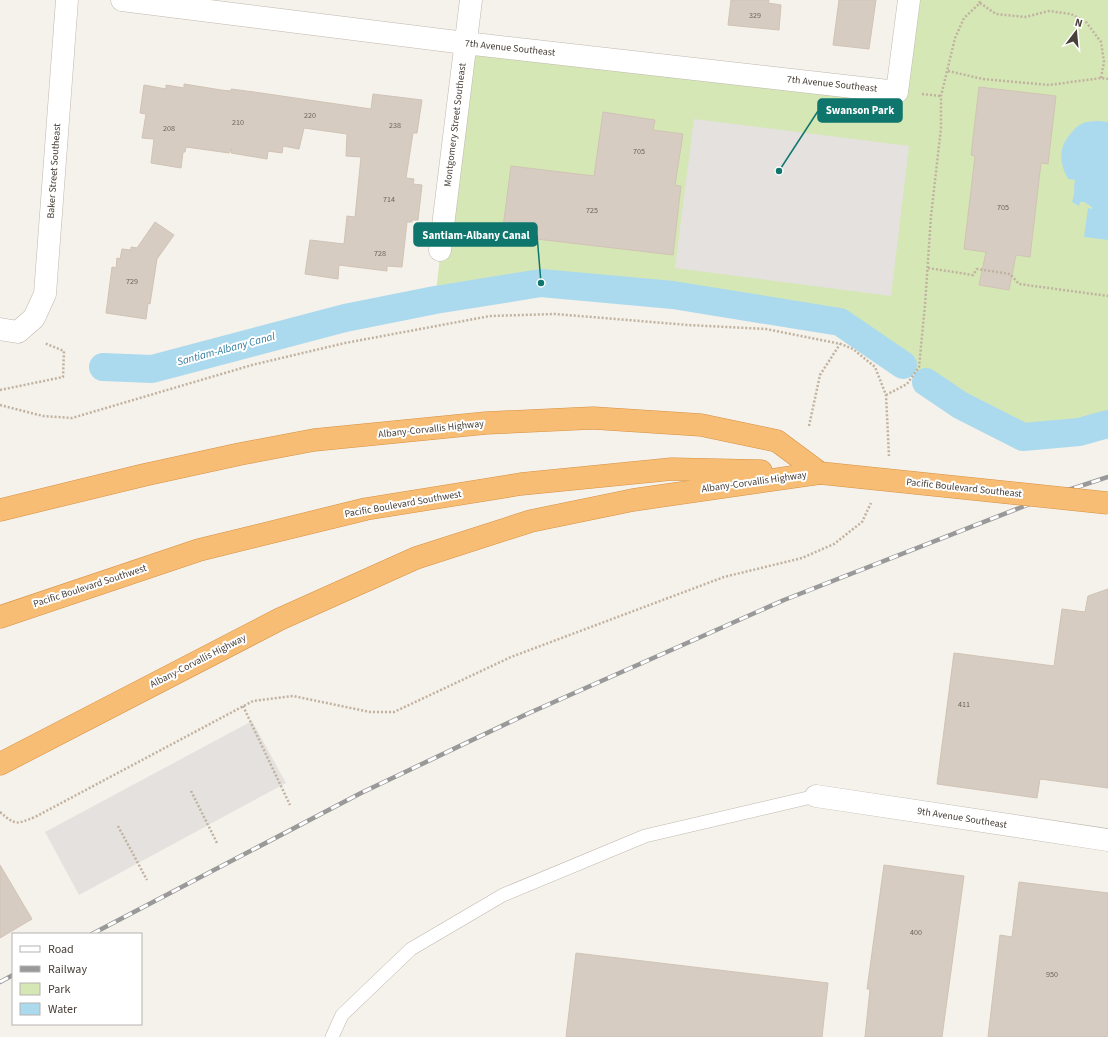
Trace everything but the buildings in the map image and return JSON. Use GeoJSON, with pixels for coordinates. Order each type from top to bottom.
{"type":"FeatureCollection","features":[{"type":"Feature","properties":{"kind":"highway","name":"Albany-Corvallis Highway"},"geometry":{"type":"LineString","coordinates":[[0,510],[152,473],[240,454],[306,442],[494,423],[593,418],[701,425],[777,441],[820,473]]}},
{"type":"Feature","properties":{"kind":"highway","name":"Pacific Boulevard Southwest"},"geometry":{"type":"LineString","coordinates":[[0,617],[199,550],[366,509],[521,484],[672,469],[820,473]]}},
{"type":"Feature","properties":{"kind":"highway","name":"Pacific Boulevard Southeast"},"geometry":{"type":"LineString","coordinates":[[820,473],[1108,503]]}},
{"type":"Feature","properties":{"kind":"highway","name":"Albany-Corvallis Highway"},"geometry":{"type":"LineString","coordinates":[[0,764],[280,619],[416,558],[531,521],[633,500],[820,473]]}},
{"type":"Feature","properties":{"kind":"street","name":"Baker Street Southeast"},"geometry":{"type":"LineString","coordinates":[[9,331],[34,318],[45,294],[67,0]]}},
{"type":"Feature","properties":{"kind":"street","name":"7th Avenue Southeast"},"geometry":{"type":"LineString","coordinates":[[122,0],[465,43],[897,92],[909,0]]}},
{"type":"Feature","properties":{"kind":"street","name":"Montgomery Street Southeast"},"geometry":{"type":"LineString","coordinates":[[440,250],[471,0]]}},
{"type":"Feature","properties":{"kind":"street","name":"9th Avenue Southeast"},"geometry":{"type":"LineString","coordinates":[[816,796],[1108,840]]}},
{"type":"Feature","properties":{"kind":"lane"},"geometry":{"type":"LineString","coordinates":[[332,1037],[342,1015],[411,949],[503,895],[645,836],[816,796]]}},
{"type":"Feature","properties":{"kind":"path"},"geometry":{"type":"LineString","coordinates":[[886,396],[907,384],[919,367],[931,216],[941,128],[942,96],[955,38],[964,18],[980,2],[996,14],[1025,18],[1049,11],[1071,14],[1086,22],[1101,42],[1104,62],[1101,78]]}},
{"type":"Feature","properties":{"kind":"path"},"geometry":{"type":"LineString","coordinates":[[948,71],[983,78],[1049,85],[1101,78],[1108,79]]}},
{"type":"Feature","properties":{"kind":"path"},"geometry":{"type":"LineString","coordinates":[[928,268],[973,275],[977,269],[1010,274],[1019,284],[1108,296]]}},
{"type":"Feature","properties":{"kind":"path"},"geometry":{"type":"LineString","coordinates":[[0,405],[43,416],[72,418],[252,365],[345,343],[490,316],[555,314],[688,325],[766,329],[840,344],[852,349],[875,367],[886,396],[889,462]]}},
{"type":"Feature","properties":{"kind":"path"},"geometry":{"type":"LineString","coordinates":[[0,390],[63,377],[64,351],[9,331]]}},
{"type":"Feature","properties":{"kind":"path"},"geometry":{"type":"LineString","coordinates":[[808,426],[820,375],[840,344]]}},
{"type":"Feature","properties":{"kind":"path"},"geometry":{"type":"LineString","coordinates":[[0,812],[11,822],[19,823],[35,816],[253,701],[293,696],[370,712],[394,712],[511,657],[724,577],[802,558],[834,544],[862,522],[871,502]]}},
{"type":"Feature","properties":{"kind":"path"},"geometry":{"type":"LineString","coordinates":[[243,706],[290,805]]}},
{"type":"Feature","properties":{"kind":"path"},"geometry":{"type":"LineString","coordinates":[[191,791],[217,843]]}},
{"type":"Feature","properties":{"kind":"path"},"geometry":{"type":"LineString","coordinates":[[118,826],[147,880]]}},
{"type":"Feature","properties":{"kind":"green space"},"geometry":{"type":"Polygon","coordinates":[[[909,0],[1108,0],[1108,424],[1079,432],[1023,437],[960,405],[840,322],[673,295],[541,283],[435,300],[465,43],[897,92],[909,0]]]}},
{"type":"Feature","properties":{"kind":"shaded area"},"geometry":{"type":"Polygon","coordinates":[[[694,119],[909,146],[891,296],[675,268],[694,119]]]}},
{"type":"Feature","properties":{"kind":"shaded area"},"geometry":{"type":"Polygon","coordinates":[[[252,721],[286,783],[79,895],[45,832],[252,721]]]}},
{"type":"Feature","properties":{"kind":"water"},"geometry":{"type":"Polygon","coordinates":[[[1092,121],[1108,122],[1108,240],[1084,237],[1088,208],[1092,209],[1092,207],[1084,202],[1080,202],[1079,206],[1072,202],[1075,180],[1068,179],[1063,167],[1061,155],[1064,143],[1075,128],[1081,124],[1092,121]]]}},
{"type":"Feature","properties":{"kind":"waterway","name":"Santiam-Albany Canal"},"geometry":{"type":"LineString","coordinates":[[103,367],[152,369],[345,318],[435,300],[541,283],[673,295],[840,322],[903,365]]}},
{"type":"Feature","properties":{"kind":"waterway","name":"Santiam-Albany Canal"},"geometry":{"type":"LineString","coordinates":[[926,382],[960,405],[1023,437],[1079,432],[1108,424]]}},
{"type":"Feature","properties":{"kind":"railway"},"geometry":{"type":"LineString","coordinates":[[94,933],[361,793],[527,714],[784,600],[1050,496],[1108,477]]}},
{"type":"Feature","properties":{"kind":"railway"},"geometry":{"type":"LineString","coordinates":[[0,982],[12,976]]}},
{"type":"Feature","properties":{"kind":"place","name":"Swanson Park"},"geometry":{"type":"Point","coordinates":[779,171]}},
{"type":"Feature","properties":{"kind":"place","name":"Santiam-Albany Canal"},"geometry":{"type":"Point","coordinates":[541,283]}}]}
